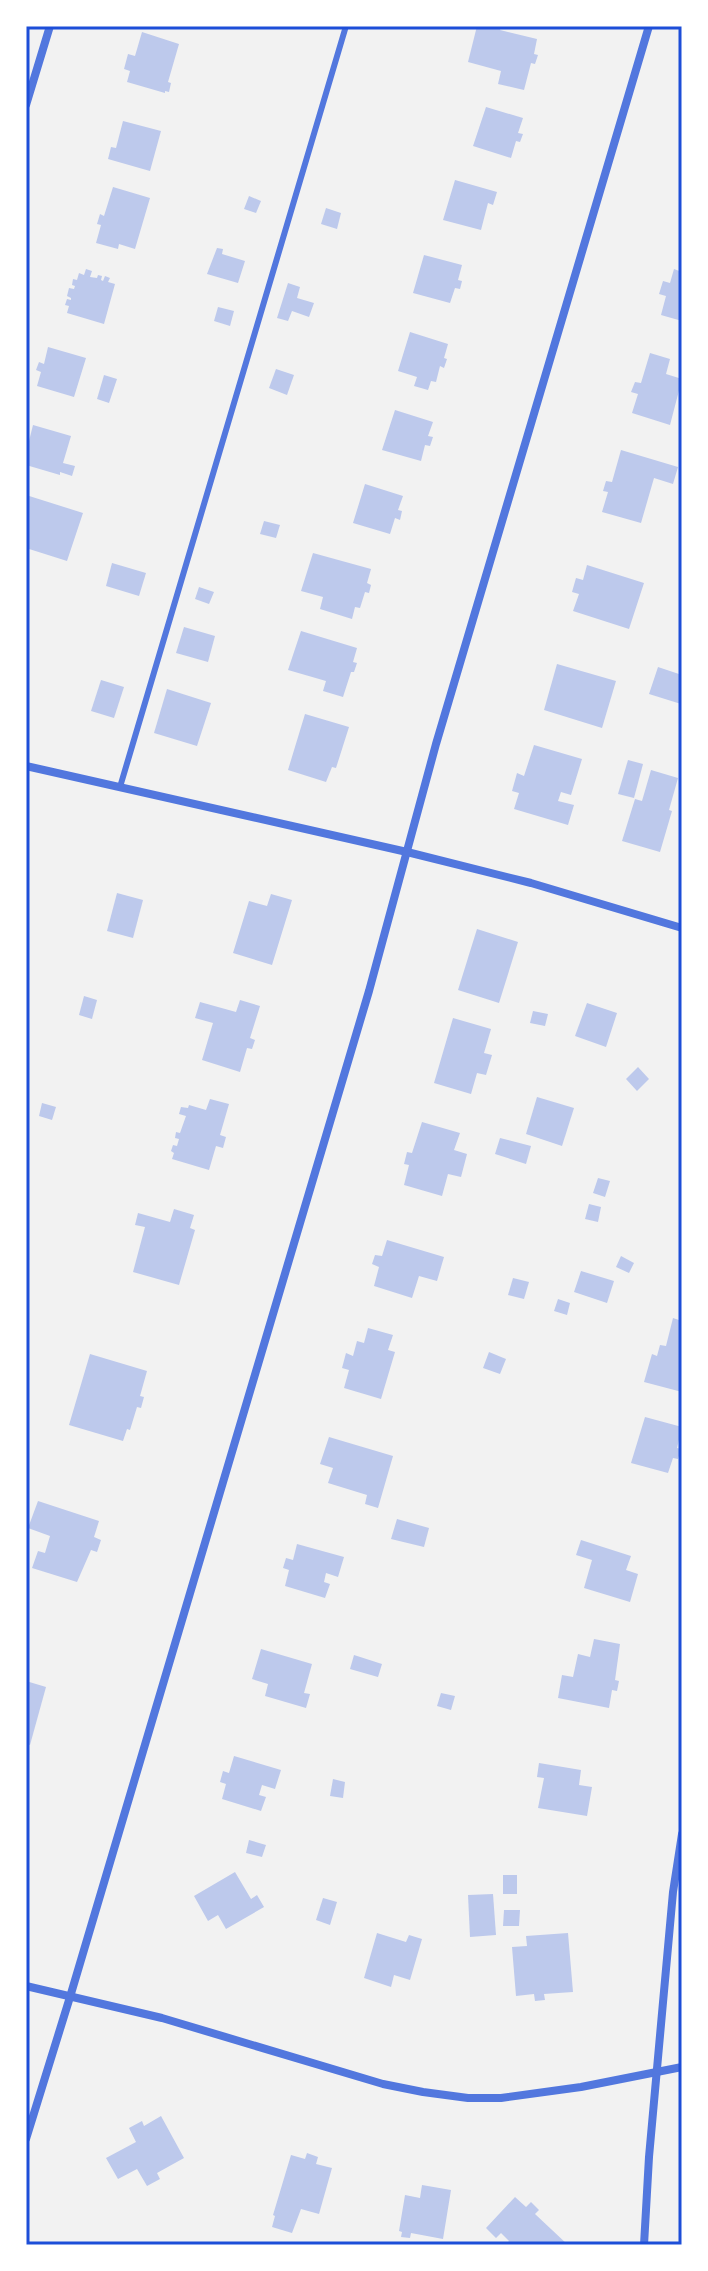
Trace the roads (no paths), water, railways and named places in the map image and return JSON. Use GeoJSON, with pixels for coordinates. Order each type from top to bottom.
{"type":"FeatureCollection","features":[{"type":"Feature","properties":{"kind":"street"},"geometry":{"type":"LineString","coordinates":[[26,105],[50,26]]}},
{"type":"Feature","properties":{"kind":"street"},"geometry":{"type":"LineString","coordinates":[[26,2139],[365,1006],[436,744],[649,26]]}},
{"type":"Feature","properties":{"kind":"street"},"geometry":{"type":"LineString","coordinates":[[26,766],[407,852],[531,883],[682,928]]}},
{"type":"Feature","properties":{"kind":"street"},"geometry":{"type":"LineString","coordinates":[[644,2245],[673,1892],[682,1834]]}},
{"type":"Feature","properties":{"kind":"street"},"geometry":{"type":"LineString","coordinates":[[26,1986],[162,2018],[383,2084],[468,2098],[501,2098],[581,2087],[682,2067]]}},
{"type":"Feature","properties":{"kind":"lane"},"geometry":{"type":"LineString","coordinates":[[120,787],[346,26]]}}]}
